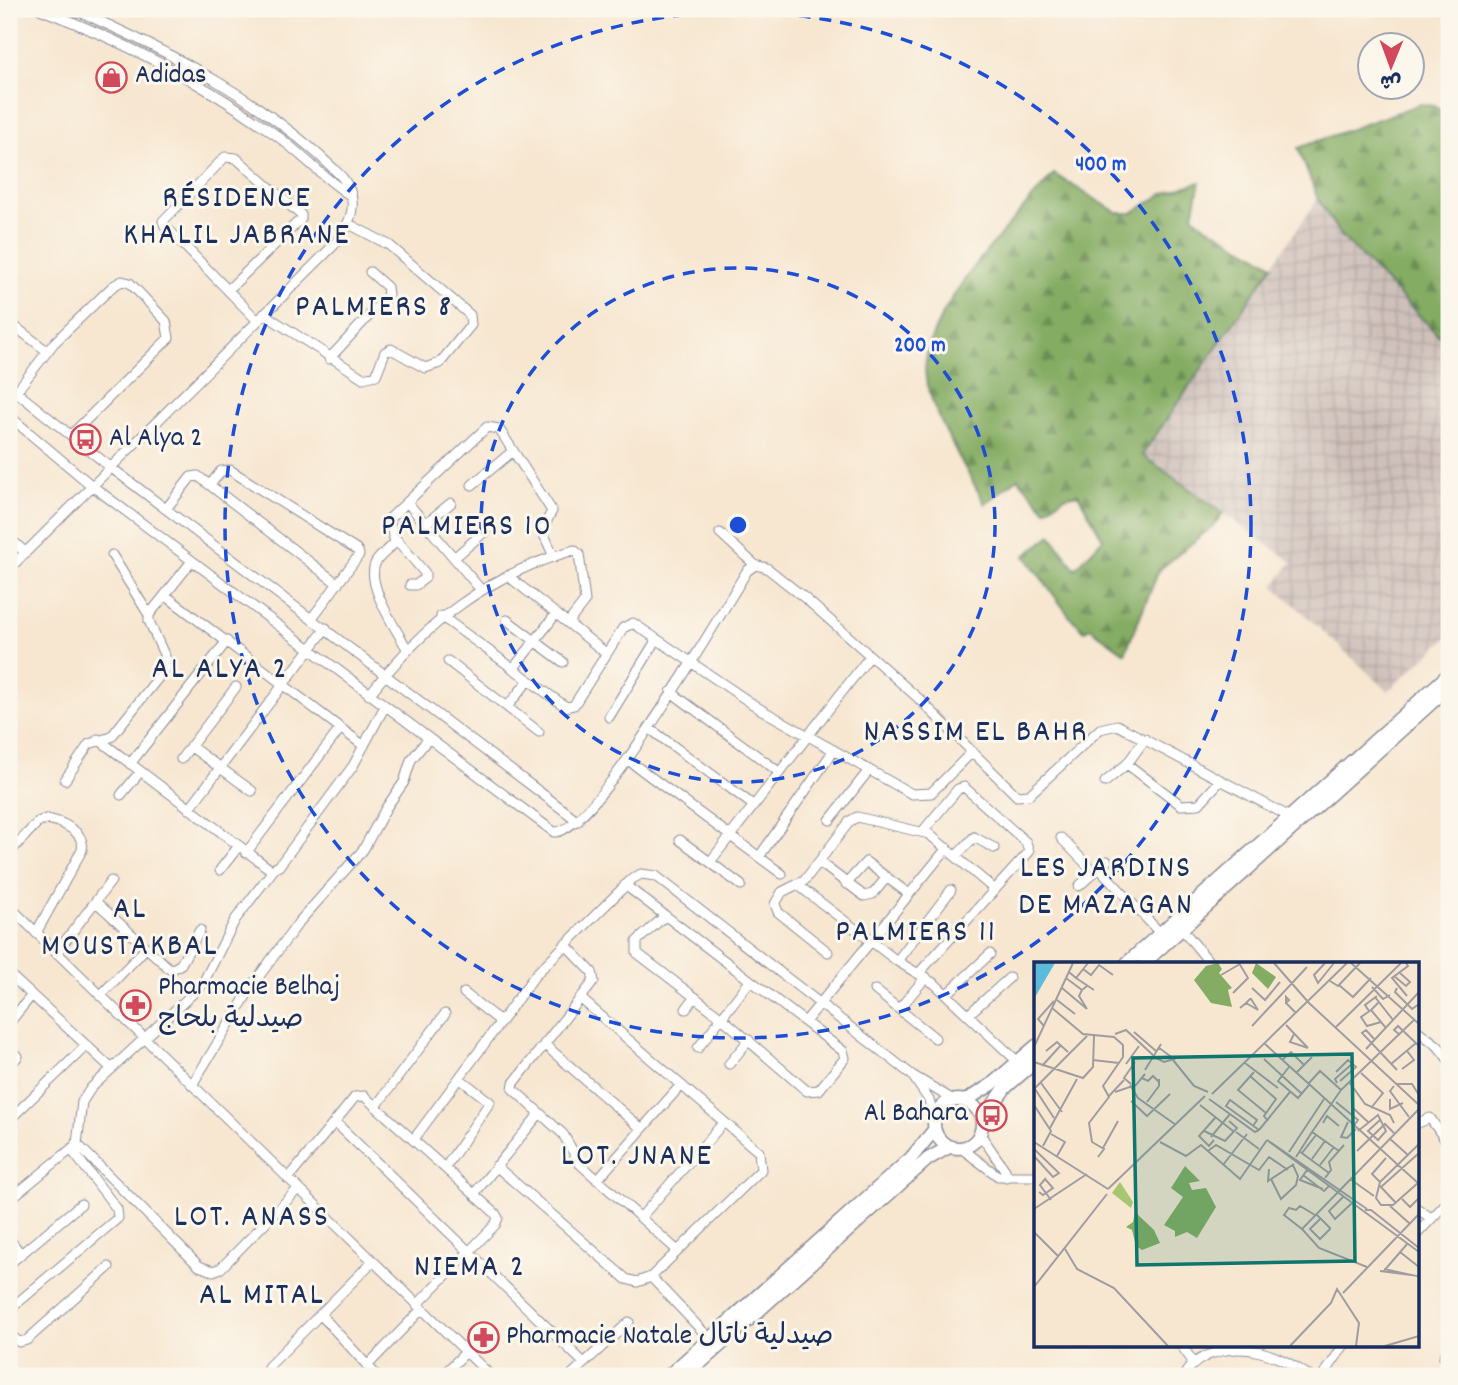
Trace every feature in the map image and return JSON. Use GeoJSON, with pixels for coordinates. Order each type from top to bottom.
{"type":"FeatureCollection","features":[{"type":"Feature","properties":{"kind":"main road"},"geometry":{"type":"LineString","coordinates":[[1128,962],[1449,674]]}},
{"type":"Feature","properties":{"kind":"main road"},"geometry":{"type":"LineString","coordinates":[[1145,962],[1449,687]]}},
{"type":"Feature","properties":{"kind":"main road"},"geometry":{"type":"LineString","coordinates":[[668,1376],[911,1158],[934,1125],[941,1107],[960,1101],[991,1085],[1034,1048]]}},
{"type":"Feature","properties":{"kind":"main road"},"geometry":{"type":"LineString","coordinates":[[686,1376],[928,1159],[972,1144],[997,1097],[1034,1063]]}},
{"type":"Feature","properties":{"kind":"main road"},"geometry":{"type":"LineString","coordinates":[[960,1101],[975,1107],[981,1128]]}},
{"type":"Feature","properties":{"kind":"main road"},"geometry":{"type":"LineString","coordinates":[[934,1125],[955,1148]]}},
{"type":"Feature","properties":{"kind":"street"},"geometry":{"type":"LineString","coordinates":[[40,9],[151,59],[231,104],[279,138],[351,197]]}},
{"type":"Feature","properties":{"kind":"street"},"geometry":{"type":"LineString","coordinates":[[9,569],[109,466],[334,245],[353,214],[346,183],[327,162],[250,103],[187,66],[73,9]]}},
{"type":"Feature","properties":{"kind":"street"},"geometry":{"type":"LineString","coordinates":[[228,290],[301,219],[301,215],[236,158],[225,157],[163,221],[228,290],[261,317],[367,379],[376,375],[385,352],[391,349],[425,368],[440,363],[473,320],[389,245],[349,224]]}},
{"type":"Feature","properties":{"kind":"street"},"geometry":{"type":"LineString","coordinates":[[330,359],[388,295],[387,287],[370,272]]}},
{"type":"Feature","properties":{"kind":"street"},"geometry":{"type":"LineString","coordinates":[[71,435],[168,341],[170,327],[130,283],[115,283],[12,389],[109,466],[578,821]]}},
{"type":"Feature","properties":{"kind":"street"},"geometry":{"type":"LineString","coordinates":[[9,322],[47,351]]}},
{"type":"Feature","properties":{"kind":"street"},"geometry":{"type":"LineString","coordinates":[[9,416],[91,485],[550,830],[562,832],[578,821],[628,760],[747,571],[755,565]]}},
{"type":"Feature","properties":{"kind":"street"},"geometry":{"type":"LineString","coordinates":[[410,585],[416,585],[425,578],[425,573],[396,539],[389,519],[487,427],[499,429],[552,511],[542,530],[554,557]]}},
{"type":"Feature","properties":{"kind":"street"},"geometry":{"type":"LineString","coordinates":[[472,485],[513,451]]}},
{"type":"Feature","properties":{"kind":"street"},"geometry":{"type":"LineString","coordinates":[[210,485],[221,471],[230,470],[358,551],[359,555],[312,618]]}},
{"type":"Feature","properties":{"kind":"street"},"geometry":{"type":"LineString","coordinates":[[166,509],[192,476],[198,476],[338,584]]}},
{"type":"Feature","properties":{"kind":"street"},"geometry":{"type":"LineString","coordinates":[[407,502],[481,590]]}},
{"type":"Feature","properties":{"kind":"street"},"geometry":{"type":"LineString","coordinates":[[425,524],[451,503]]}},
{"type":"Feature","properties":{"kind":"street"},"geometry":{"type":"LineString","coordinates":[[454,558],[491,526]]}},
{"type":"Feature","properties":{"kind":"street"},"geometry":{"type":"LineString","coordinates":[[720,533],[755,565],[764,566],[777,575],[918,698],[1013,794],[1024,797],[1104,726],[1122,726],[1290,817]]}},
{"type":"Feature","properties":{"kind":"street"},"geometry":{"type":"LineString","coordinates":[[9,538],[25,552]]}},
{"type":"Feature","properties":{"kind":"street"},"geometry":{"type":"LineString","coordinates":[[396,539],[377,561],[373,576],[380,598],[407,649]]}},
{"type":"Feature","properties":{"kind":"street"},"geometry":{"type":"LineString","coordinates":[[369,695],[407,649],[441,616],[508,576],[574,550],[579,554],[584,601],[568,623]]}},
{"type":"Feature","properties":{"kind":"street"},"geometry":{"type":"LineString","coordinates":[[65,780],[89,744],[111,737],[166,668],[166,659],[149,621],[149,615],[112,555]]}},
{"type":"Feature","properties":{"kind":"street"},"geometry":{"type":"LineString","coordinates":[[149,615],[192,561]]}},
{"type":"Feature","properties":{"kind":"street"},"geometry":{"type":"LineString","coordinates":[[508,576],[606,653]]}},
{"type":"Feature","properties":{"kind":"street"},"geometry":{"type":"LineString","coordinates":[[165,595],[364,746]]}},
{"type":"Feature","properties":{"kind":"street"},"geometry":{"type":"LineString","coordinates":[[513,669],[556,614]]}},
{"type":"Feature","properties":{"kind":"street"},"geometry":{"type":"LineString","coordinates":[[441,616],[528,681],[570,708],[623,628],[629,624],[657,639],[754,705],[912,794],[924,796],[931,793],[972,752]]}},
{"type":"Feature","properties":{"kind":"street"},"geometry":{"type":"LineString","coordinates":[[507,620],[564,662]]}},
{"type":"Feature","properties":{"kind":"street"},"geometry":{"type":"LineString","coordinates":[[189,809],[326,628]]}},
{"type":"Feature","properties":{"kind":"street"},"geometry":{"type":"LineString","coordinates":[[609,717],[657,639]]}},
{"type":"Feature","properties":{"kind":"street"},"geometry":{"type":"LineString","coordinates":[[130,764],[227,641]]}},
{"type":"Feature","properties":{"kind":"street"},"geometry":{"type":"LineString","coordinates":[[710,862],[870,656]]}},
{"type":"Feature","properties":{"kind":"street"},"geometry":{"type":"LineString","coordinates":[[448,661],[539,732]]}},
{"type":"Feature","properties":{"kind":"street"},"geometry":{"type":"LineString","coordinates":[[508,707],[528,681]]}},
{"type":"Feature","properties":{"kind":"street"},"geometry":{"type":"LineString","coordinates":[[181,759],[236,687]]}},
{"type":"Feature","properties":{"kind":"street"},"geometry":{"type":"LineString","coordinates":[[671,692],[779,772]]}},
{"type":"Feature","properties":{"kind":"street"},"geometry":{"type":"LineString","coordinates":[[9,1200],[74,1147],[82,1102],[111,1068],[202,985],[235,920],[353,766],[385,706]]}},
{"type":"Feature","properties":{"kind":"street"},"geometry":{"type":"LineString","coordinates":[[649,728],[754,805]]}},
{"type":"Feature","properties":{"kind":"street"},"geometry":{"type":"LineString","coordinates":[[246,853],[340,729]]}},
{"type":"Feature","properties":{"kind":"street"},"geometry":{"type":"LineString","coordinates":[[98,739],[268,870],[275,869]]}},
{"type":"Feature","properties":{"kind":"street"},"geometry":{"type":"LineString","coordinates":[[192,1085],[254,983],[299,922],[363,850],[404,782],[411,760],[428,739]]}},
{"type":"Feature","properties":{"kind":"street"},"geometry":{"type":"LineString","coordinates":[[1105,782],[1127,764],[1145,739]]}},
{"type":"Feature","properties":{"kind":"street"},"geometry":{"type":"LineString","coordinates":[[190,746],[252,791]]}},
{"type":"Feature","properties":{"kind":"street"},"geometry":{"type":"LineString","coordinates":[[759,857],[834,750]]}},
{"type":"Feature","properties":{"kind":"street"},"geometry":{"type":"LineString","coordinates":[[628,760],[782,874]]}},
{"type":"Feature","properties":{"kind":"street"},"geometry":{"type":"LineString","coordinates":[[1127,764],[1181,806],[1199,804],[1220,781]]}},
{"type":"Feature","properties":{"kind":"street"},"geometry":{"type":"LineString","coordinates":[[830,820],[869,770]]}},
{"type":"Feature","properties":{"kind":"street"},"geometry":{"type":"LineString","coordinates":[[121,795],[140,772]]}},
{"type":"Feature","properties":{"kind":"street"},"geometry":{"type":"LineString","coordinates":[[899,1009],[923,975],[1028,855],[1029,848],[968,789],[958,789],[923,831]]}},
{"type":"Feature","properties":{"kind":"street"},"geometry":{"type":"LineString","coordinates":[[828,952],[776,910],[775,904],[782,891],[799,886],[850,821],[857,817],[886,826],[923,831],[995,890]]}},
{"type":"Feature","properties":{"kind":"street"},"geometry":{"type":"LineString","coordinates":[[9,853],[38,822],[46,819],[82,836],[82,849],[36,933]]}},
{"type":"Feature","properties":{"kind":"street"},"geometry":{"type":"LineString","coordinates":[[956,856],[974,837],[994,848]]}},
{"type":"Feature","properties":{"kind":"street"},"geometry":{"type":"LineString","coordinates":[[1061,838],[1160,933]]}},
{"type":"Feature","properties":{"kind":"street"},"geometry":{"type":"LineString","coordinates":[[680,841],[741,885]]}},
{"type":"Feature","properties":{"kind":"street"},"geometry":{"type":"LineString","coordinates":[[220,870],[238,847]]}},
{"type":"Feature","properties":{"kind":"street"},"geometry":{"type":"LineString","coordinates":[[805,1022],[947,848]]}},
{"type":"Feature","properties":{"kind":"street"},"geometry":{"type":"LineString","coordinates":[[1079,886],[1107,861]]}},
{"type":"Feature","properties":{"kind":"street"},"geometry":{"type":"LineString","coordinates":[[819,862],[867,897],[887,877]]}},
{"type":"Feature","properties":{"kind":"street"},"geometry":{"type":"LineString","coordinates":[[846,884],[863,862],[909,894]]}},
{"type":"Feature","properties":{"kind":"street"},"geometry":{"type":"LineString","coordinates":[[414,1139],[536,974],[625,885],[641,874],[656,876],[912,1076],[960,1101]]}},
{"type":"Feature","properties":{"kind":"street"},"geometry":{"type":"LineString","coordinates":[[56,953],[111,881]]}},
{"type":"Feature","properties":{"kind":"street"},"geometry":{"type":"LineString","coordinates":[[625,885],[845,1053],[845,1058],[818,1091],[807,1091],[722,1018],[635,950],[637,941],[665,916]]}},
{"type":"Feature","properties":{"kind":"street"},"geometry":{"type":"LineString","coordinates":[[799,886],[897,961],[923,975],[947,994],[1018,1062]]}},
{"type":"Feature","properties":{"kind":"street"},"geometry":{"type":"LineString","coordinates":[[897,961],[951,890]]}},
{"type":"Feature","properties":{"kind":"street"},"geometry":{"type":"LineString","coordinates":[[96,902],[145,949],[174,970],[181,964],[200,930]]}},
{"type":"Feature","properties":{"kind":"street"},"geometry":{"type":"LineString","coordinates":[[9,906],[491,1376]]}},
{"type":"Feature","properties":{"kind":"street"},"geometry":{"type":"LineString","coordinates":[[1182,929],[1209,962]]}},
{"type":"Feature","properties":{"kind":"street"},"geometry":{"type":"LineString","coordinates":[[565,944],[594,978],[513,1085],[516,1093],[563,1134],[576,1160],[678,1251]]}},
{"type":"Feature","properties":{"kind":"street"},"geometry":{"type":"LineString","coordinates":[[100,996],[145,949]]}},
{"type":"Feature","properties":{"kind":"street"},"geometry":{"type":"LineString","coordinates":[[947,994],[990,954]]}},
{"type":"Feature","properties":{"kind":"street"},"geometry":{"type":"LineString","coordinates":[[9,974],[111,1068]]}},
{"type":"Feature","properties":{"kind":"street"},"geometry":{"type":"LineString","coordinates":[[969,1014],[1009,978]]}},
{"type":"Feature","properties":{"kind":"street"},"geometry":{"type":"LineString","coordinates":[[698,1048],[750,981]]}},
{"type":"Feature","properties":{"kind":"street"},"geometry":{"type":"LineString","coordinates":[[875,990],[935,1038]]}},
{"type":"Feature","properties":{"kind":"street"},"geometry":{"type":"LineString","coordinates":[[464,993],[500,1021]]}},
{"type":"Feature","properties":{"kind":"street"},"geometry":{"type":"LineString","coordinates":[[9,1023],[32,995]]}},
{"type":"Feature","properties":{"kind":"street"},"geometry":{"type":"LineString","coordinates":[[687,1009],[695,997]]}},
{"type":"Feature","properties":{"kind":"street"},"geometry":{"type":"LineString","coordinates":[[496,1166],[626,1279],[637,1282],[651,1277],[761,1170],[759,1152],[580,998]]}},
{"type":"Feature","properties":{"kind":"street"},"geometry":{"type":"LineString","coordinates":[[377,1105],[444,1014]]}},
{"type":"Feature","properties":{"kind":"street"},"geometry":{"type":"LineString","coordinates":[[1420,1032],[1438,1046],[1449,1060]]}},
{"type":"Feature","properties":{"kind":"street"},"geometry":{"type":"LineString","coordinates":[[729,1064],[748,1040]]}},
{"type":"Feature","properties":{"kind":"street"},"geometry":{"type":"LineString","coordinates":[[544,1044],[642,1129]]}},
{"type":"Feature","properties":{"kind":"street"},"geometry":{"type":"LineString","coordinates":[[9,1120],[86,1045]]}},
{"type":"Feature","properties":{"kind":"street"},"geometry":{"type":"LineString","coordinates":[[9,1066],[18,1056]]}},
{"type":"Feature","properties":{"kind":"street"},"geometry":{"type":"LineString","coordinates":[[912,1076],[929,1100],[934,1125]]}},
{"type":"Feature","properties":{"kind":"street"},"geometry":{"type":"LineString","coordinates":[[445,1168],[490,1102],[459,1078]]}},
{"type":"Feature","properties":{"kind":"street"},"geometry":{"type":"LineString","coordinates":[[597,1180],[681,1085]]}},
{"type":"Feature","properties":{"kind":"street"},"geometry":{"type":"LineString","coordinates":[[288,1179],[355,1097],[366,1097],[495,1213],[498,1220],[367,1366]]}},
{"type":"Feature","properties":{"kind":"street"},"geometry":{"type":"LineString","coordinates":[[474,1194],[540,1113]]}},
{"type":"Feature","properties":{"kind":"street"},"geometry":{"type":"LineString","coordinates":[[1420,1123],[1429,1117],[1445,1128],[1449,1145]]}},
{"type":"Feature","properties":{"kind":"street"},"geometry":{"type":"LineString","coordinates":[[335,1122],[584,1363]]}},
{"type":"Feature","properties":{"kind":"street"},"geometry":{"type":"LineString","coordinates":[[641,1217],[724,1122]]}},
{"type":"Feature","properties":{"kind":"street"},"geometry":{"type":"LineString","coordinates":[[981,1128],[1005,1170],[1006,1177]]}},
{"type":"Feature","properties":{"kind":"street"},"geometry":{"type":"LineString","coordinates":[[74,1147],[199,1266],[213,1271],[221,1268],[298,1189]]}},
{"type":"Feature","properties":{"kind":"street"},"geometry":{"type":"LineString","coordinates":[[9,1310],[118,1218],[117,1209],[74,1147]]}},
{"type":"Feature","properties":{"kind":"street"},"geometry":{"type":"LineString","coordinates":[[955,1148],[998,1176],[1034,1176]]}},
{"type":"Feature","properties":{"kind":"street"},"geometry":{"type":"LineString","coordinates":[[9,1176],[17,1193]]}},
{"type":"Feature","properties":{"kind":"street"},"geometry":{"type":"LineString","coordinates":[[1420,1231],[1449,1200]]}},
{"type":"Feature","properties":{"kind":"street"},"geometry":{"type":"LineString","coordinates":[[9,1264],[81,1204]]}},
{"type":"Feature","properties":{"kind":"street"},"geometry":{"type":"LineString","coordinates":[[1420,1210],[1431,1218]]}},
{"type":"Feature","properties":{"kind":"street"},"geometry":{"type":"LineString","coordinates":[[9,1239],[21,1254]]}},
{"type":"Feature","properties":{"kind":"street"},"geometry":{"type":"LineString","coordinates":[[268,1367],[372,1262]]}},
{"type":"Feature","properties":{"kind":"street"},"geometry":{"type":"LineString","coordinates":[[9,1334],[19,1342],[27,1340],[109,1267]]}},
{"type":"Feature","properties":{"kind":"street"},"geometry":{"type":"LineString","coordinates":[[651,1277],[710,1339]]}},
{"type":"Feature","properties":{"kind":"street"},"geometry":{"type":"LineString","coordinates":[[321,1315],[377,1376]]}},
{"type":"Feature","properties":{"kind":"street"},"geometry":{"type":"LineString","coordinates":[[570,1376],[629,1322]]}},
{"type":"Feature","properties":{"kind":"street"},"geometry":{"type":"LineString","coordinates":[[1182,1346],[1194,1363]]}},
{"type":"Feature","properties":{"kind":"street"},"geometry":{"type":"LineString","coordinates":[[1323,1376],[1343,1346]]}},
{"type":"Feature","properties":{"kind":"street"},"geometry":{"type":"LineString","coordinates":[[1444,1357],[1449,1348]]}},
{"type":"Feature","properties":{"kind":"street"},"geometry":{"type":"LineString","coordinates":[[1185,1376],[1194,1363],[1217,1352],[1251,1349],[1283,1360],[1309,1376]]}},
{"type":"Feature","properties":{"kind":"street"},"geometry":{"type":"LineString","coordinates":[[442,1376],[466,1352]]}},
{"type":"Feature","properties":{"kind":"shaded area"},"geometry":{"type":"Polygon","coordinates":[[[1318,199],[1340,235],[1449,346],[1449,636],[1388,691],[1274,586],[1292,562],[1141,455],[1318,199]]]}},
{"type":"Feature","properties":{"kind":"green space"},"geometry":{"type":"Polygon","coordinates":[[[1420,104],[1435,106],[1449,118],[1449,346],[1340,235],[1318,199],[1298,148],[1420,104]]]}},
{"type":"Feature","properties":{"kind":"green space"},"geometry":{"type":"Polygon","coordinates":[[[1054,174],[1118,213],[1132,213],[1163,194],[1200,182],[1193,215],[1198,221],[1273,265],[1142,455],[1223,513],[1213,526],[1159,570],[1125,653],[1090,628],[1085,631],[1071,618],[1025,556],[1051,535],[1075,569],[1103,539],[1078,494],[1064,497],[1046,510],[1018,478],[985,504],[942,424],[926,378],[927,354],[936,327],[952,299],[994,241],[1054,174]]]}},
{"type":"Feature","properties":{"kind":"place","name":"Adidas"},"geometry":{"type":"Point","coordinates":[112,77]}},
{"type":"Feature","properties":{"kind":"place","name":"Al Alya 2"},"geometry":{"type":"Point","coordinates":[86,440]}},
{"type":"Feature","properties":{"kind":"place","name":"Pharmacie Belhaj صيدلية بلحاج"},"geometry":{"type":"Point","coordinates":[135,1005]}},
{"type":"Feature","properties":{"kind":"place","name":"Al Bahara"},"geometry":{"type":"Point","coordinates":[991,1115]}},
{"type":"Feature","properties":{"kind":"place","name":"Pharmacie Natale صيدلية ناتال"},"geometry":{"type":"Point","coordinates":[483,1338]}},
{"type":"Feature","properties":{"kind":"district","name":"RÉSIDENCE KHALIL JABRANE"},"geometry":{"type":"Point","coordinates":[237,218]}},
{"type":"Feature","properties":{"kind":"district","name":"PALMIERS 8"},"geometry":{"type":"Point","coordinates":[374,309]}},
{"type":"Feature","properties":{"kind":"district","name":"PALMIERS 10"},"geometry":{"type":"Point","coordinates":[467,528]}},
{"type":"Feature","properties":{"kind":"district","name":"AL ALYA 2"},"geometry":{"type":"Point","coordinates":[220,671]}},
{"type":"Feature","properties":{"kind":"district","name":"NASSIM EL BAHR"},"geometry":{"type":"Point","coordinates":[976,734]}},
{"type":"Feature","properties":{"kind":"district","name":"LES JARDINS DE MAZAGAN"},"geometry":{"type":"Point","coordinates":[1106,888]}},
{"type":"Feature","properties":{"kind":"district","name":"AL MOUSTAKBAL"},"geometry":{"type":"Point","coordinates":[130,930]}},
{"type":"Feature","properties":{"kind":"district","name":"PALMIERS 11"},"geometry":{"type":"Point","coordinates":[916,934]}},
{"type":"Feature","properties":{"kind":"district","name":"LOT. JNANE"},"geometry":{"type":"Point","coordinates":[637,1158]}},
{"type":"Feature","properties":{"kind":"district","name":"LOT. ANASS"},"geometry":{"type":"Point","coordinates":[252,1219]}},
{"type":"Feature","properties":{"kind":"district","name":"NIEMA 2"},"geometry":{"type":"Point","coordinates":[470,1269]}},
{"type":"Feature","properties":{"kind":"district","name":"AL MITAL"},"geometry":{"type":"Point","coordinates":[262,1297]}}]}
